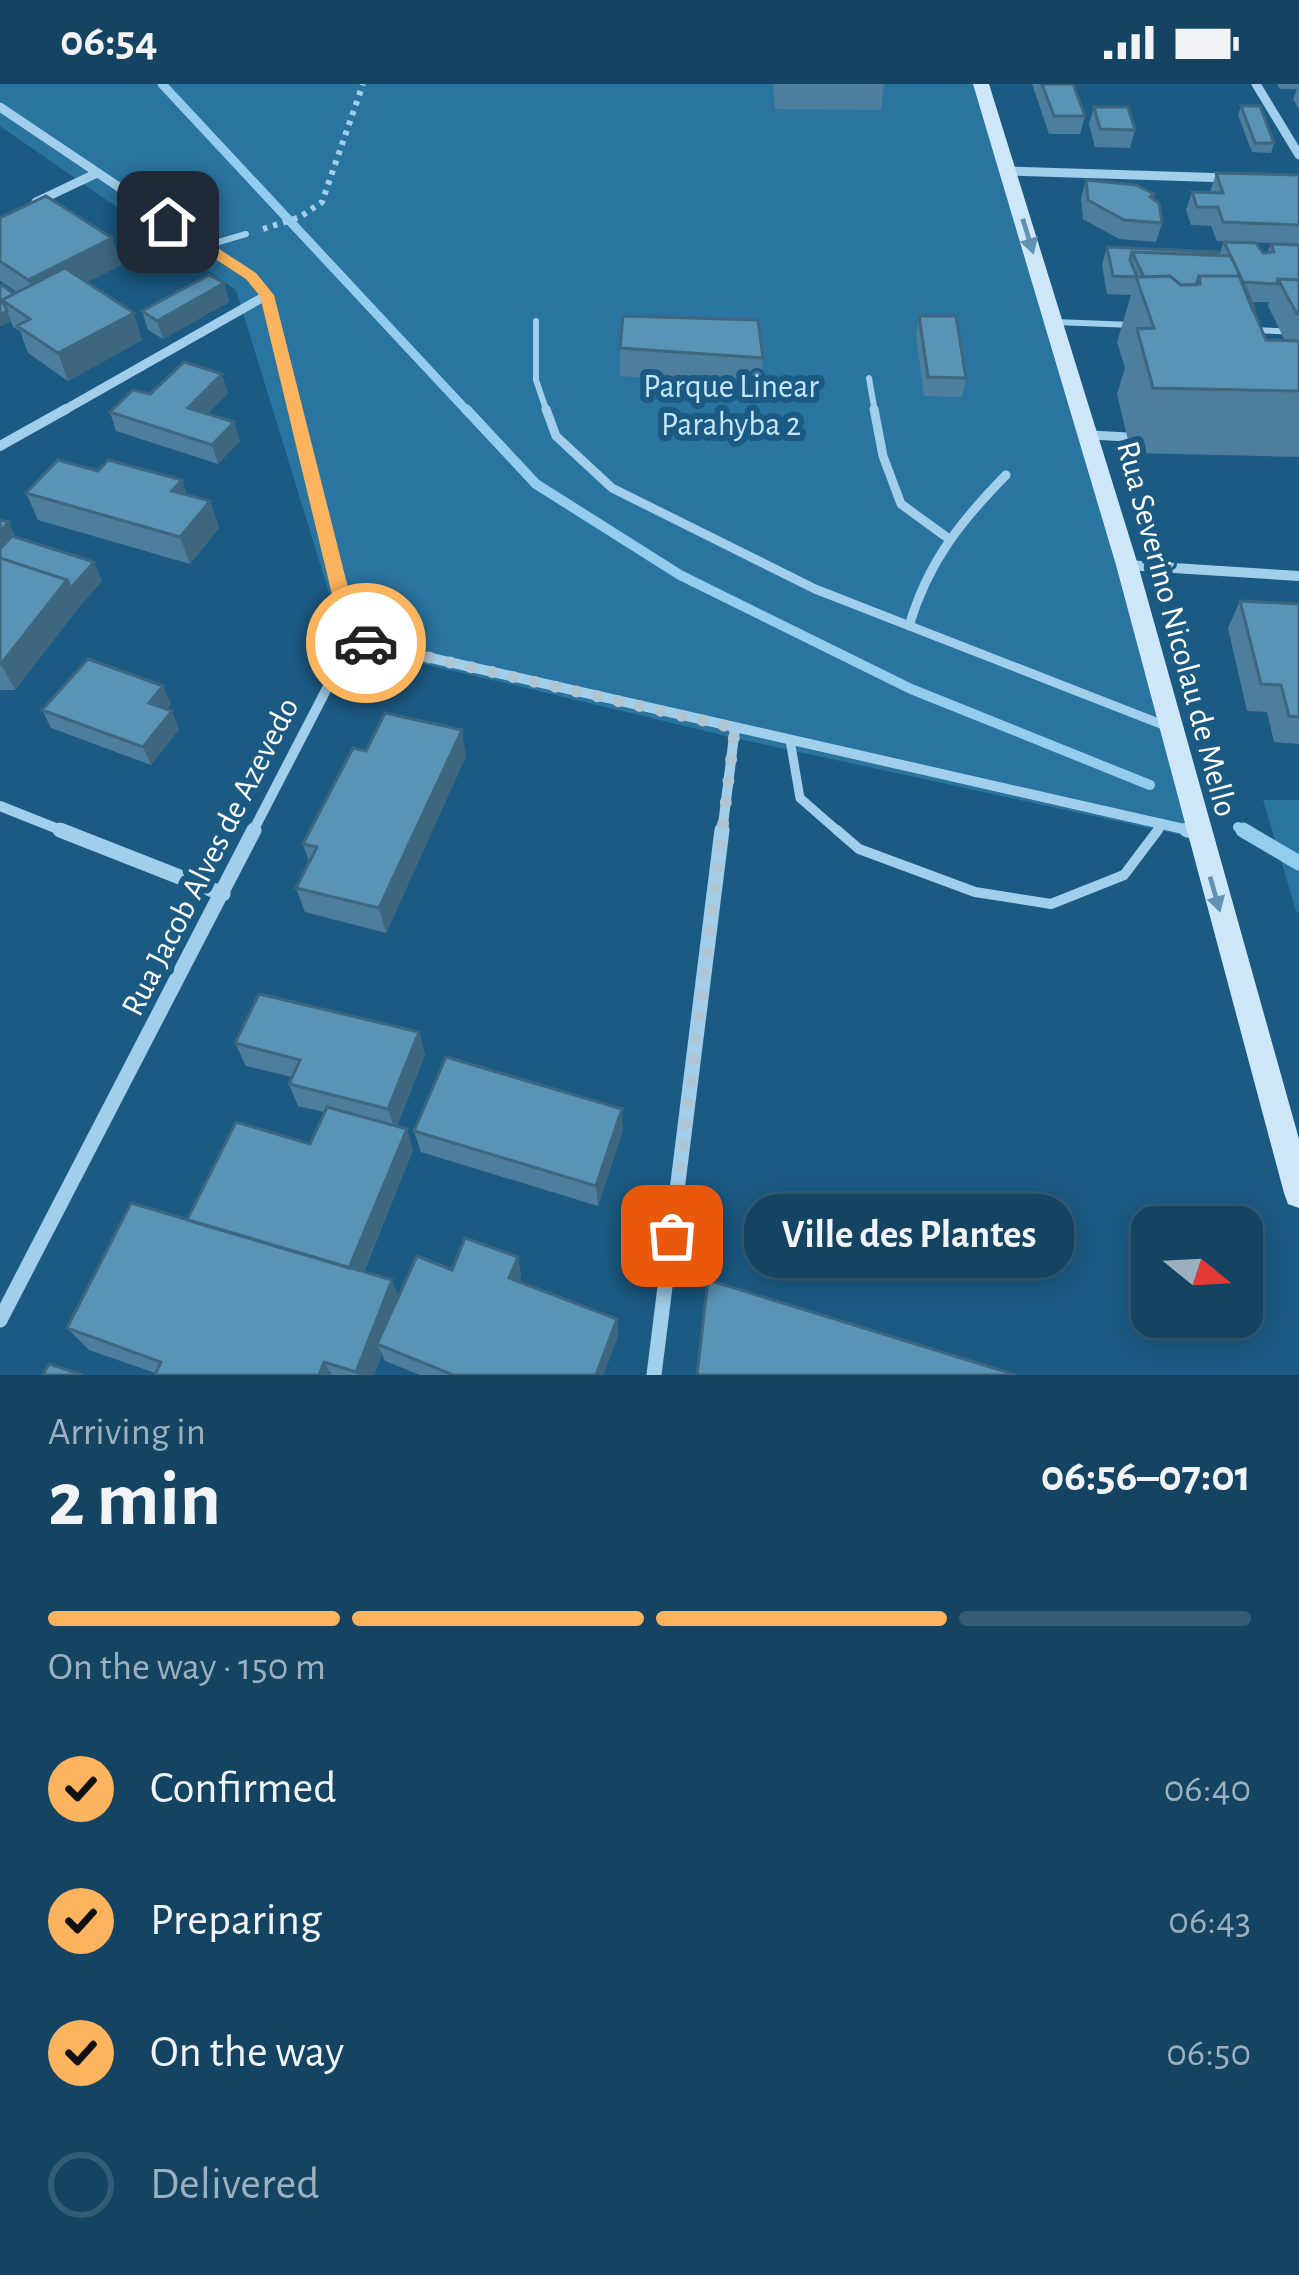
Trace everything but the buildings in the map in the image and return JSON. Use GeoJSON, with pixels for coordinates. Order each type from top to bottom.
{"type":"FeatureCollection","features":[{"type":"Feature","properties":{"kind":"main road","name":"Rua Severino Nicolau de Mello"},"geometry":{"type":"LineString","coordinates":[[981,84],[1127,565],[1299,1193]]}},
{"type":"Feature","properties":{"kind":"street"},"geometry":{"type":"LineString","coordinates":[[1256,84],[1299,155]]}},
{"type":"Feature","properties":{"kind":"street"},"geometry":{"type":"LineString","coordinates":[[0,107],[251,276],[267,295],[352,640],[1197,832]]}},
{"type":"Feature","properties":{"kind":"street"},"geometry":{"type":"LineString","coordinates":[[1008,171],[1232,178]]}},
{"type":"Feature","properties":{"kind":"street"},"geometry":{"type":"LineString","coordinates":[[19,210],[94,174]]}},
{"type":"Feature","properties":{"kind":"street"},"geometry":{"type":"LineString","coordinates":[[0,446],[267,295]]}},
{"type":"Feature","properties":{"kind":"street"},"geometry":{"type":"LineString","coordinates":[[1127,565],[1299,576]]}},
{"type":"Feature","properties":{"kind":"street","name":"Rua Jacob Alves de Azevedo"},"geometry":{"type":"LineString","coordinates":[[2,1312],[224,894],[352,640]]}},
{"type":"Feature","properties":{"kind":"street"},"geometry":{"type":"LineString","coordinates":[[654,1375],[735,728]]}},
{"type":"Feature","properties":{"kind":"street"},"geometry":{"type":"LineString","coordinates":[[0,806],[224,894]]}},
{"type":"Feature","properties":{"kind":"lane"},"geometry":{"type":"LineString","coordinates":[[205,246],[246,233]]}},
{"type":"Feature","properties":{"kind":"lane"},"geometry":{"type":"LineString","coordinates":[[536,321],[536,380],[556,436],[611,488],[814,589],[1171,728]]}},
{"type":"Feature","properties":{"kind":"lane"},"geometry":{"type":"LineString","coordinates":[[1055,322],[1140,325]]}},
{"type":"Feature","properties":{"kind":"lane"},"geometry":{"type":"LineString","coordinates":[[1250,329],[1299,332]]}},
{"type":"Feature","properties":{"kind":"lane"},"geometry":{"type":"LineString","coordinates":[[869,378],[883,456],[901,504],[945,536]]}},
{"type":"Feature","properties":{"kind":"lane"},"geometry":{"type":"LineString","coordinates":[[1088,435],[1127,437]]}},
{"type":"Feature","properties":{"kind":"lane"},"geometry":{"type":"LineString","coordinates":[[909,626],[922,574],[945,536],[1006,475]]}},
{"type":"Feature","properties":{"kind":"lane"},"geometry":{"type":"LineString","coordinates":[[790,740],[800,798],[859,849],[975,892],[1051,904],[1124,875],[1162,824]]}},
{"type":"Feature","properties":{"kind":"path"},"geometry":{"type":"LineString","coordinates":[[267,228],[300,217],[322,202],[363,84]]}},
{"type":"Feature","properties":{"kind":"green space","name":"Parque Linear Parahyba 2"},"geometry":{"type":"Polygon","coordinates":[[[0,84],[979,84],[1199,839],[735,738],[345,645],[236,290],[0,126],[0,84]]]}},
{"type":"Feature","properties":{"kind":"green space"},"geometry":{"type":"Polygon","coordinates":[[[1263,800],[1299,800],[1299,913],[1296,911],[1263,800]]]}},
{"type":"Feature","properties":{"kind":"waterway"},"geometry":{"type":"LineString","coordinates":[[162,84],[468,412]]}},
{"type":"Feature","properties":{"kind":"waterway"},"geometry":{"type":"LineString","coordinates":[[466,409],[536,484],[680,575],[911,689],[1150,785]]}},
{"type":"Feature","properties":{"kind":"waterway"},"geometry":{"type":"LineString","coordinates":[[1238,827],[1243,830]]}},
{"type":"Feature","properties":{"kind":"waterway"},"geometry":{"type":"LineString","coordinates":[[1243,830],[1299,863]]}},
{"type":"Feature","properties":{"kind":"waterway"},"geometry":{"type":"LineString","coordinates":[[1243,830],[1248,833]]}},
{"type":"Feature","properties":{"kind":"way so far"},"geometry":{"type":"LineString","coordinates":[[366,643],[735,728],[672,1236]]}},
{"type":"Feature","properties":{"kind":"place","name":"Ville des Plantes"},"geometry":{"type":"Point","coordinates":[672,1236]}},
{"type":"Feature","properties":{"kind":"route"},"geometry":{"type":"LineString","coordinates":[[168,222],[251,276],[267,295],[352,640],[366,643]]}}]}
